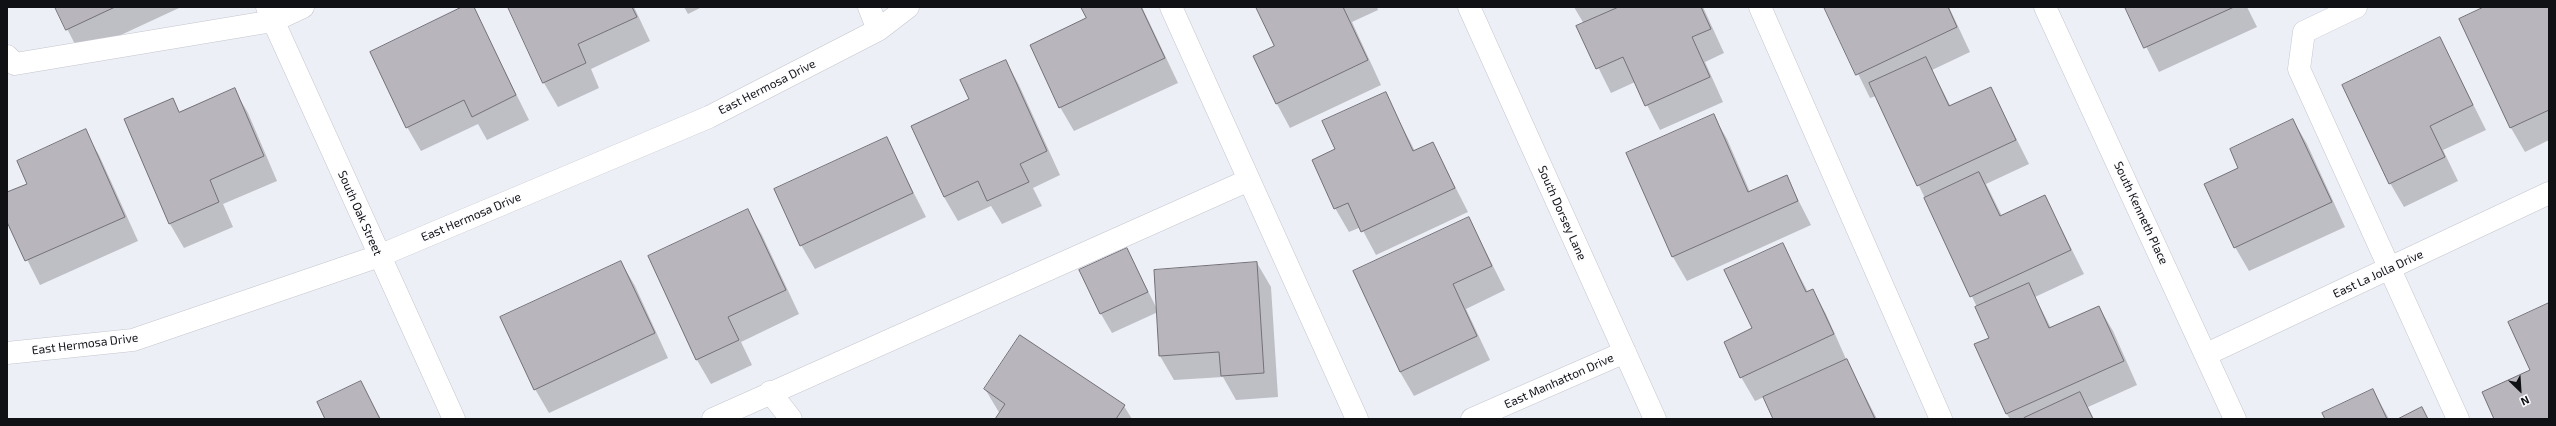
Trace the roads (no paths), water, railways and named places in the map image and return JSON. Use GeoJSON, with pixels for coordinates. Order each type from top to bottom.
{"type":"FeatureCollection","features":[{"type":"Feature","properties":{"kind":"street"},"geometry":{"type":"LineString","coordinates":[[7,56],[15,64],[303,7]]}},
{"type":"Feature","properties":{"kind":"street"},"geometry":{"type":"LineString","coordinates":[[869,7],[878,30]]}},
{"type":"Feature","properties":{"kind":"street","name":"East Hermosa Drive"},"geometry":{"type":"LineString","coordinates":[[7,352],[133,340],[379,256],[709,117],[878,30],[908,7]]}},
{"type":"Feature","properties":{"kind":"street"},"geometry":{"type":"LineString","coordinates":[[1171,7],[1357,419]]}},
{"type":"Feature","properties":{"kind":"street","name":"South Dorsey Lane"},"geometry":{"type":"LineString","coordinates":[[1469,7],[1655,419]]}},
{"type":"Feature","properties":{"kind":"street"},"geometry":{"type":"LineString","coordinates":[[1760,7],[1941,419]]}},
{"type":"Feature","properties":{"kind":"street","name":"South Kenneth Place"},"geometry":{"type":"LineString","coordinates":[[2045,7],[2207,354],[2235,419]]}},
{"type":"Feature","properties":{"kind":"street"},"geometry":{"type":"LineString","coordinates":[[2356,7],[2304,32],[2299,69],[2458,419]]}},
{"type":"Feature","properties":{"kind":"street","name":"South Oak Street"},"geometry":{"type":"LineString","coordinates":[[270,14],[454,419]]}},
{"type":"Feature","properties":{"kind":"street"},"geometry":{"type":"LineString","coordinates":[[713,419],[770,392],[1249,180]]}},
{"type":"Feature","properties":{"kind":"street","name":"East La Jolla Drive"},"geometry":{"type":"LineString","coordinates":[[2207,354],[2549,194]]}},
{"type":"Feature","properties":{"kind":"street","name":"East Manhatton Drive"},"geometry":{"type":"LineString","coordinates":[[1472,419],[1625,352]]}},
{"type":"Feature","properties":{"kind":"street"},"geometry":{"type":"LineString","coordinates":[[770,392],[791,419]]}}]}
